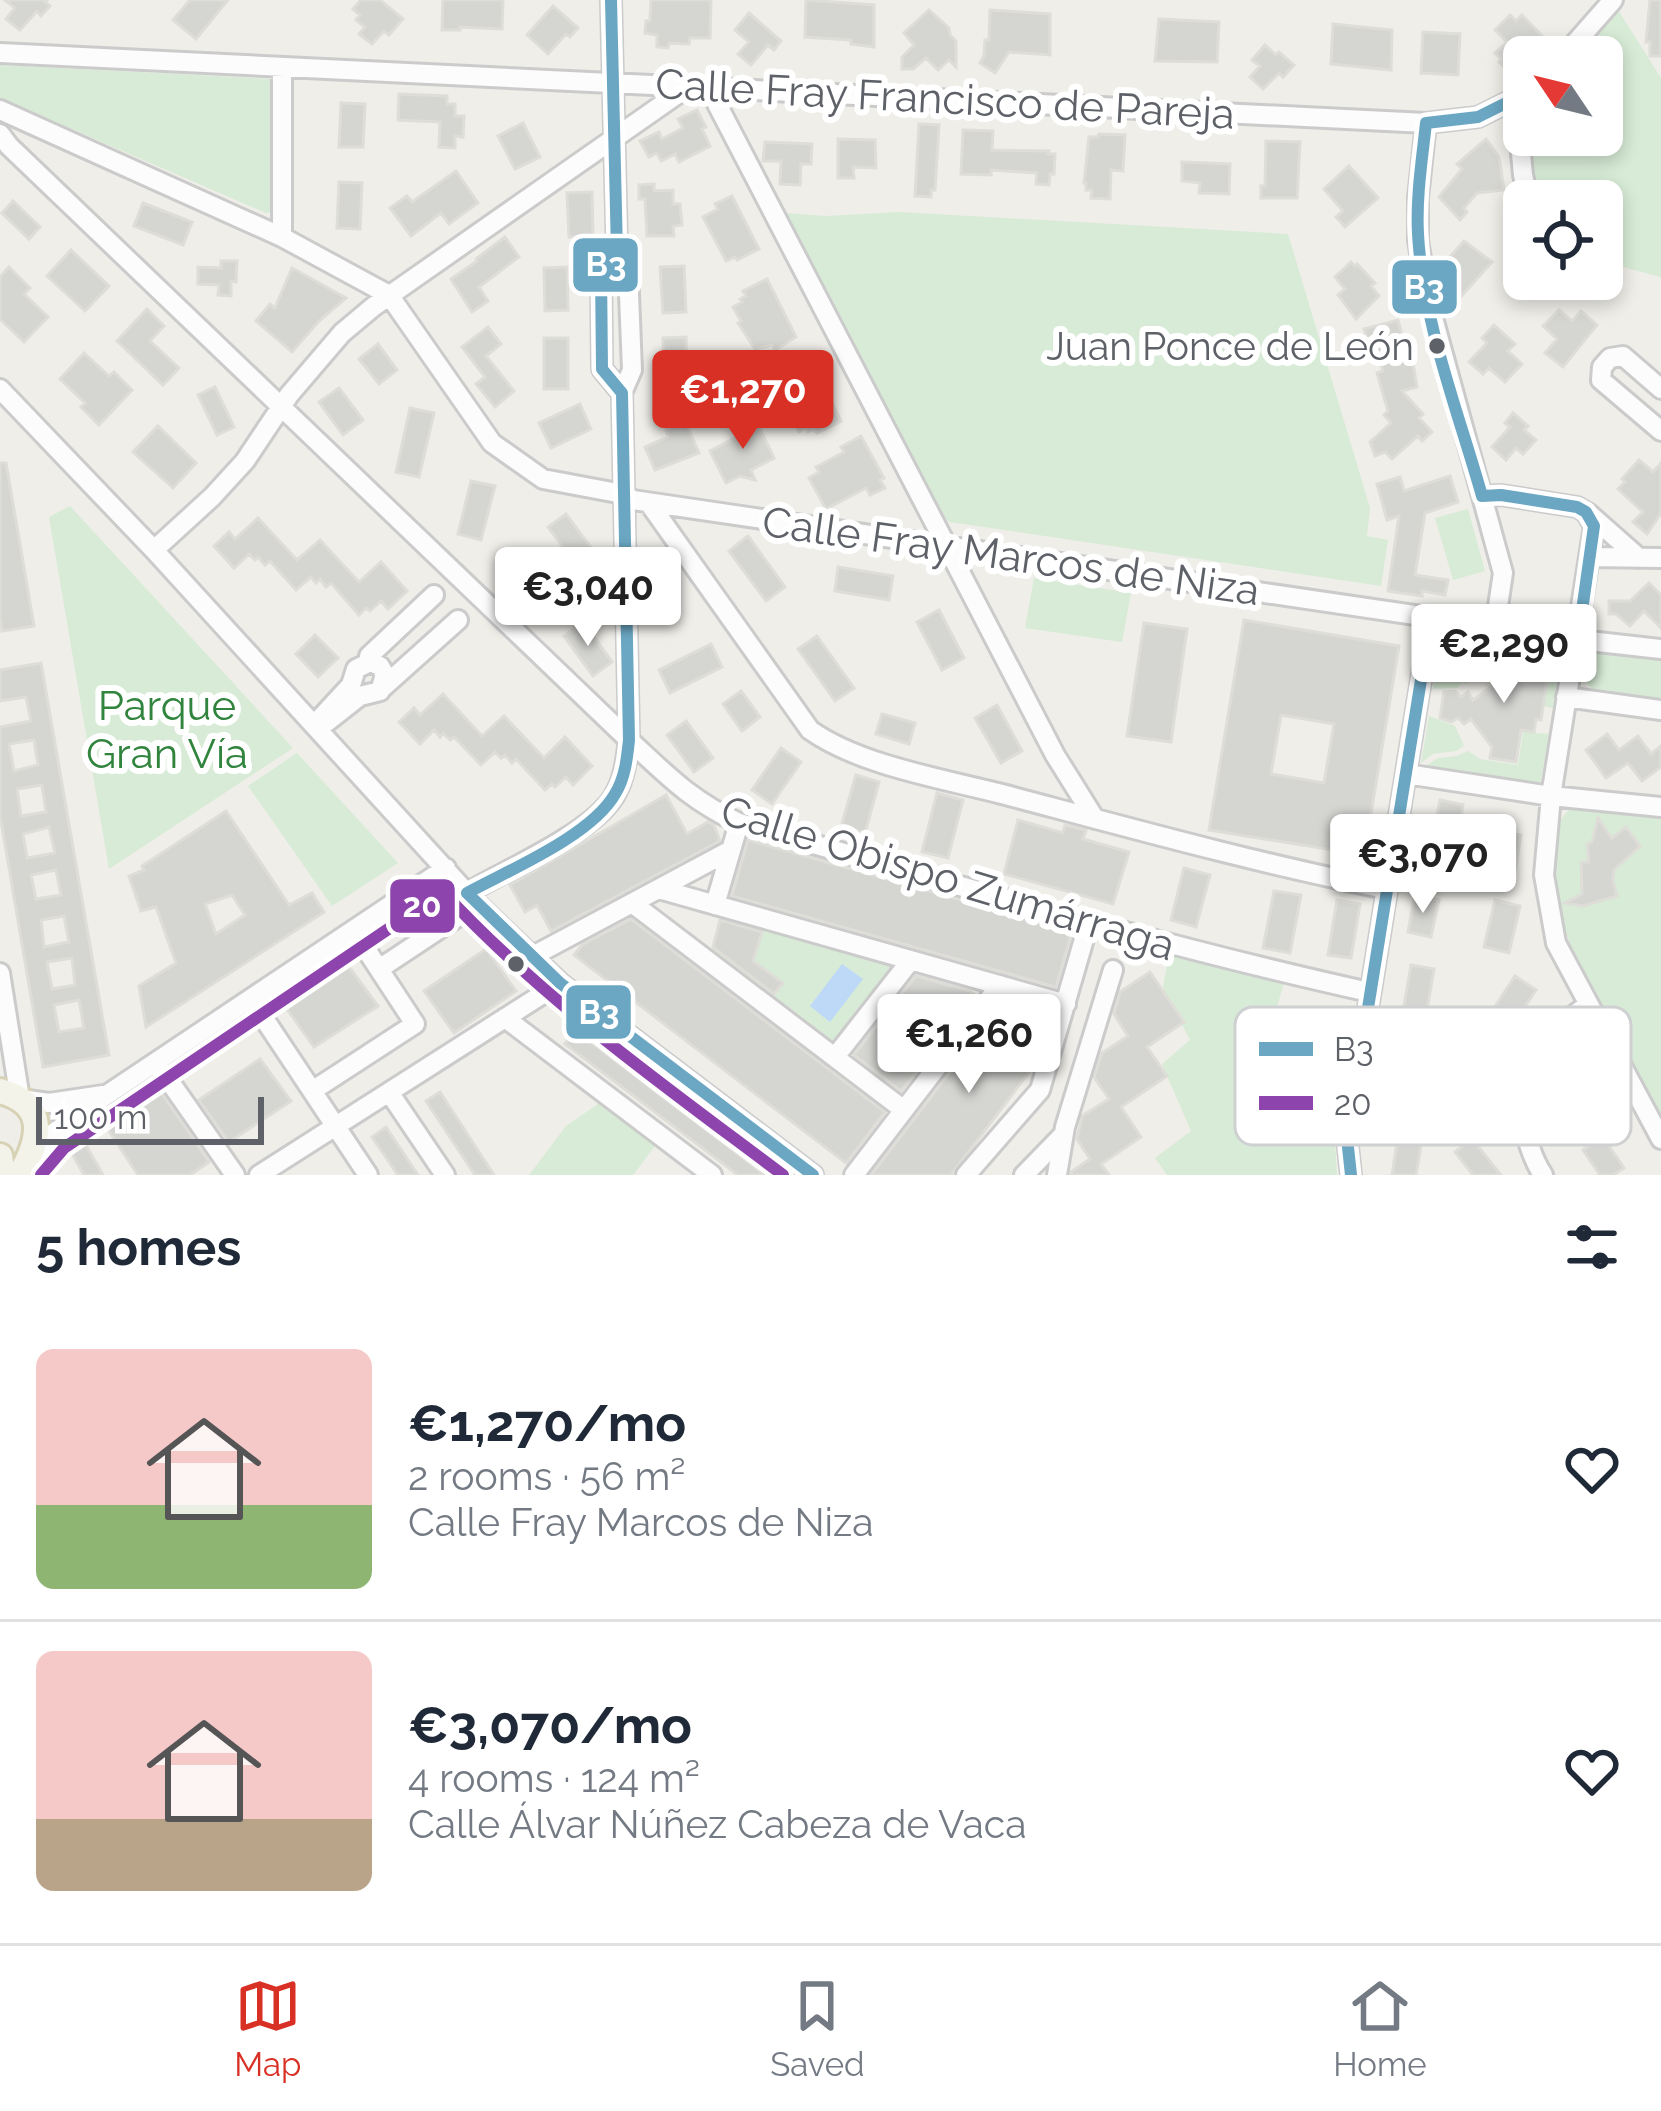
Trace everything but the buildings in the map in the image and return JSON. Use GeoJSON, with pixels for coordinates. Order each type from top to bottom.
{"type":"FeatureCollection","features":[{"type":"Feature","properties":{"kind":"main road"},"geometry":{"type":"LineString","coordinates":[[10,1095],[31,1111],[37,1126],[37,1142],[27,1169]]}},
{"type":"Feature","properties":{"kind":"main road"},"geometry":{"type":"LineString","coordinates":[[0,1156],[3,1175]]}},
{"type":"Feature","properties":{"kind":"street"},"geometry":{"type":"LineString","coordinates":[[379,969],[472,898],[589,824],[611,800],[625,771],[629,740],[622,393],[632,370],[628,269],[617,252],[610,0]]}},
{"type":"Feature","properties":{"kind":"street"},"geometry":{"type":"LineString","coordinates":[[1581,36],[1613,0]]}},
{"type":"Feature","properties":{"kind":"street","name":"Calle Fray Francisco de Pareja"},"geometry":{"type":"LineString","coordinates":[[0,53],[1426,123],[1464,121],[1503,106]]}},
{"type":"Feature","properties":{"kind":"street"},"geometry":{"type":"LineString","coordinates":[[282,67],[282,237]]}},
{"type":"Feature","properties":{"kind":"street"},"geometry":{"type":"LineString","coordinates":[[154,550],[245,461],[281,406],[342,333],[689,86]]}},
{"type":"Feature","properties":{"kind":"street"},"geometry":{"type":"LineString","coordinates":[[725,88],[716,95],[716,104],[1055,755],[1095,819]]}},
{"type":"Feature","properties":{"kind":"street","name":"Calle Fray Marcos de Niza"},"geometry":{"type":"LineString","coordinates":[[0,110],[282,237],[389,296],[492,443],[542,479],[649,503],[1661,649]]}},
{"type":"Feature","properties":{"kind":"street"},"geometry":{"type":"LineString","coordinates":[[1426,123],[1418,240],[1426,296],[1503,573],[1495,626]]}},
{"type":"Feature","properties":{"kind":"street","name":"Calle Obispo Zumárraga"},"geometry":{"type":"LineString","coordinates":[[0,134],[688,796],[739,823],[1229,960],[1369,992]]}},
{"type":"Feature","properties":{"kind":"street"},"geometry":{"type":"LineString","coordinates":[[617,252],[601,270],[602,369],[622,393]]}},
{"type":"Feature","properties":{"kind":"street"},"geometry":{"type":"LineString","coordinates":[[1661,389],[1623,356],[1610,358],[1602,367],[1601,380],[1661,431]]}},
{"type":"Feature","properties":{"kind":"street"},"geometry":{"type":"LineString","coordinates":[[0,389],[531,957],[813,1175]]}},
{"type":"Feature","properties":{"kind":"street"},"geometry":{"type":"LineString","coordinates":[[1482,496],[1577,507],[1639,558]]}},
{"type":"Feature","properties":{"kind":"street"},"geometry":{"type":"LineString","coordinates":[[649,503],[810,730],[827,742],[845,751],[1095,819],[1287,869],[1387,889]]}},
{"type":"Feature","properties":{"kind":"street"},"geometry":{"type":"LineString","coordinates":[[1586,512],[1594,526],[1551,796],[1544,875],[1556,944],[1590,1007]]}},
{"type":"Feature","properties":{"kind":"street"},"geometry":{"type":"LineString","coordinates":[[1589,557],[1661,557]]}},
{"type":"Feature","properties":{"kind":"street"},"geometry":{"type":"LineString","coordinates":[[369,656],[434,595]]}},
{"type":"Feature","properties":{"kind":"street"},"geometry":{"type":"LineString","coordinates":[[1367,1007],[1432,618]]}},
{"type":"Feature","properties":{"kind":"street"},"geometry":{"type":"LineString","coordinates":[[316,727],[360,697],[380,691],[458,620]]}},
{"type":"Feature","properties":{"kind":"street"},"geometry":{"type":"LineString","coordinates":[[316,727],[351,686],[360,665],[370,662],[383,670],[380,691]]}},
{"type":"Feature","properties":{"kind":"street"},"geometry":{"type":"LineString","coordinates":[[1566,697],[1661,710]]}},
{"type":"Feature","properties":{"kind":"street"},"geometry":{"type":"LineString","coordinates":[[1406,774],[1661,807]]}},
{"type":"Feature","properties":{"kind":"street"},"geometry":{"type":"LineString","coordinates":[[715,904],[739,823]]}},
{"type":"Feature","properties":{"kind":"street"},"geometry":{"type":"LineString","coordinates":[[531,957],[731,850]]}},
{"type":"Feature","properties":{"kind":"street"},"geometry":{"type":"LineString","coordinates":[[27,1169],[52,1134],[446,868]]}},
{"type":"Feature","properties":{"kind":"street"},"geometry":{"type":"LineString","coordinates":[[659,889],[1000,985],[1104,1000]]}},
{"type":"Feature","properties":{"kind":"street"},"geometry":{"type":"LineString","coordinates":[[632,903],[904,1110]]}},
{"type":"Feature","properties":{"kind":"street"},"geometry":{"type":"LineString","coordinates":[[966,1175],[1040,1090],[1089,922]]}},
{"type":"Feature","properties":{"kind":"street"},"geometry":{"type":"LineString","coordinates":[[312,1091],[415,1024],[354,931]]}},
{"type":"Feature","properties":{"kind":"street"},"geometry":{"type":"LineString","coordinates":[[835,1058],[911,960]]}},
{"type":"Feature","properties":{"kind":"street"},"geometry":{"type":"LineString","coordinates":[[1057,1175],[1064,1135],[1113,970]]}},
{"type":"Feature","properties":{"kind":"street"},"geometry":{"type":"LineString","coordinates":[[0,973],[10,1095],[49,1103],[108,1094]]}},
{"type":"Feature","properties":{"kind":"street"},"geometry":{"type":"LineString","coordinates":[[259,1175],[291,1167],[335,1126],[560,983]]}},
{"type":"Feature","properties":{"kind":"street"},"geometry":{"type":"LineString","coordinates":[[854,1175],[1000,985]]}},
{"type":"Feature","properties":{"kind":"street"},"geometry":{"type":"LineString","coordinates":[[251,999],[368,1175]]}},
{"type":"Feature","properties":{"kind":"street"},"geometry":{"type":"LineString","coordinates":[[1584,1007],[1588,1004]]}},
{"type":"Feature","properties":{"kind":"street"},"geometry":{"type":"LineString","coordinates":[[505,1018],[712,1175]]}},
{"type":"Feature","properties":{"kind":"street"},"geometry":{"type":"LineString","coordinates":[[157,1062],[236,1175]]}},
{"type":"Feature","properties":{"kind":"street"},"geometry":{"type":"LineString","coordinates":[[1631,1084],[1661,1139]]}},
{"type":"Feature","properties":{"kind":"street"},"geometry":{"type":"LineString","coordinates":[[388,1092],[445,1175]]}},
{"type":"Feature","properties":{"kind":"street"},"geometry":{"type":"LineString","coordinates":[[1024,1175],[1064,1135]]}},
{"type":"Feature","properties":{"kind":"street"},"geometry":{"type":"LineString","coordinates":[[1348,1145],[1351,1175]]}},
{"type":"Feature","properties":{"kind":"street"},"geometry":{"type":"LineString","coordinates":[[1530,1145],[1543,1175]]}},
{"type":"Feature","properties":{"kind":"green space"},"geometry":{"type":"Polygon","coordinates":[[[1618,10],[1661,78],[1661,277],[1623,267],[1623,180],[1532,180],[1528,156],[1623,156],[1623,36],[1598,36],[1618,10]]]}},
{"type":"Feature","properties":{"kind":"green space"},"geometry":{"type":"Polygon","coordinates":[[[0,65],[274,79],[275,211],[266,213],[0,98],[0,65]]]}},
{"type":"Feature","properties":{"kind":"green space"},"geometry":{"type":"Polygon","coordinates":[[[899,212],[1288,234],[1370,508],[1367,536],[1388,540],[1381,586],[950,522],[943,517],[784,213],[899,212]]]}},
{"type":"Feature","properties":{"kind":"green space","name":"Parque Gran Vía"},"geometry":{"type":"Polygon","coordinates":[[[70,506],[293,748],[109,869],[49,517],[70,506]]]}},
{"type":"Feature","properties":{"kind":"green space"},"geometry":{"type":"Polygon","coordinates":[[[1468,509],[1485,571],[1453,580],[1435,518],[1468,509]]]}},
{"type":"Feature","properties":{"kind":"green space"},"geometry":{"type":"Polygon","coordinates":[[[1034,578],[1131,593],[1122,642],[1025,628],[1034,578]]]}},
{"type":"Feature","properties":{"kind":"green space"},"geometry":{"type":"Polygon","coordinates":[[[1447,632],[1505,640],[1497,659],[1479,668],[1447,632]]]}},
{"type":"Feature","properties":{"kind":"green space"},"geometry":{"type":"Polygon","coordinates":[[[1442,636],[1475,672],[1458,688],[1433,689],[1442,636]]]}},
{"type":"Feature","properties":{"kind":"green space"},"geometry":{"type":"Polygon","coordinates":[[[1520,643],[1561,649],[1553,708],[1543,706],[1549,662],[1518,657],[1520,643]]]}},
{"type":"Feature","properties":{"kind":"green space"},"geometry":{"type":"Polygon","coordinates":[[[1593,649],[1661,656],[1661,704],[1611,698],[1591,687],[1579,666],[1584,654],[1593,649]]]}},
{"type":"Feature","properties":{"kind":"green space"},"geometry":{"type":"Polygon","coordinates":[[[1429,716],[1455,726],[1464,746],[1433,754],[1421,763],[1429,716]]]}},
{"type":"Feature","properties":{"kind":"green space"},"geometry":{"type":"Polygon","coordinates":[[[1523,732],[1549,734],[1540,784],[1424,767],[1438,758],[1468,751],[1480,759],[1518,765],[1523,732]]]}},
{"type":"Feature","properties":{"kind":"green space"},"geometry":{"type":"Polygon","coordinates":[[[297,753],[398,863],[332,906],[248,786],[297,753]]]}},
{"type":"Feature","properties":{"kind":"green space"},"geometry":{"type":"Polygon","coordinates":[[[1571,807],[1661,817],[1661,1118],[1631,1062],[1631,1007],[1601,1007],[1573,955],[1559,910],[1555,870],[1561,819],[1571,807]]]}},
{"type":"Feature","properties":{"kind":"green space"},"geometry":{"type":"Polygon","coordinates":[[[721,916],[892,963],[894,968],[834,1046],[714,954],[721,916]]]}},
{"type":"Feature","properties":{"kind":"green space"},"geometry":{"type":"Polygon","coordinates":[[[1169,952],[1285,979],[1277,1007],[1235,1007],[1235,1145],[1335,1145],[1337,1175],[1167,1175],[1155,1158],[1191,1131],[1162,1064],[1190,1040],[1163,988],[1169,952]]]}},
{"type":"Feature","properties":{"kind":"green space"},"geometry":{"type":"Polygon","coordinates":[[[604,1100],[658,1142],[633,1175],[529,1175],[566,1126],[604,1100]]]}},
{"type":"Feature","properties":{"kind":"water"},"geometry":{"type":"Polygon","coordinates":[[[842,964],[863,979],[830,1022],[810,1006],[842,964]]]}},
{"type":"Feature","properties":{"kind":"transit line","name":"B3"},"geometry":{"type":"LineString","coordinates":[[611,0],[617,252],[601,270],[602,369],[622,393],[626,761],[615,794],[588,824],[548,851],[467,893],[560,983],[813,1175]]}},
{"type":"Feature","properties":{"kind":"transit line","name":"B3"},"geometry":{"type":"LineString","coordinates":[[1368,1007],[1431,618],[1578,639],[1594,526],[1577,507],[1482,496],[1434,334],[1421,267],[1418,206],[1426,123],[1478,117],[1503,104]]}},
{"type":"Feature","properties":{"kind":"transit line","name":"20"},"geometry":{"type":"LineString","coordinates":[[41,1175],[64,1148],[443,892],[564,1006],[783,1175]]}},
{"type":"Feature","properties":{"kind":"transit line","name":"B3"},"geometry":{"type":"LineString","coordinates":[[1348,1145],[1351,1175]]}},
{"type":"Feature","properties":{"kind":"place","name":"Juan Ponce de León"},"geometry":{"type":"Point","coordinates":[1437,346]}}]}
